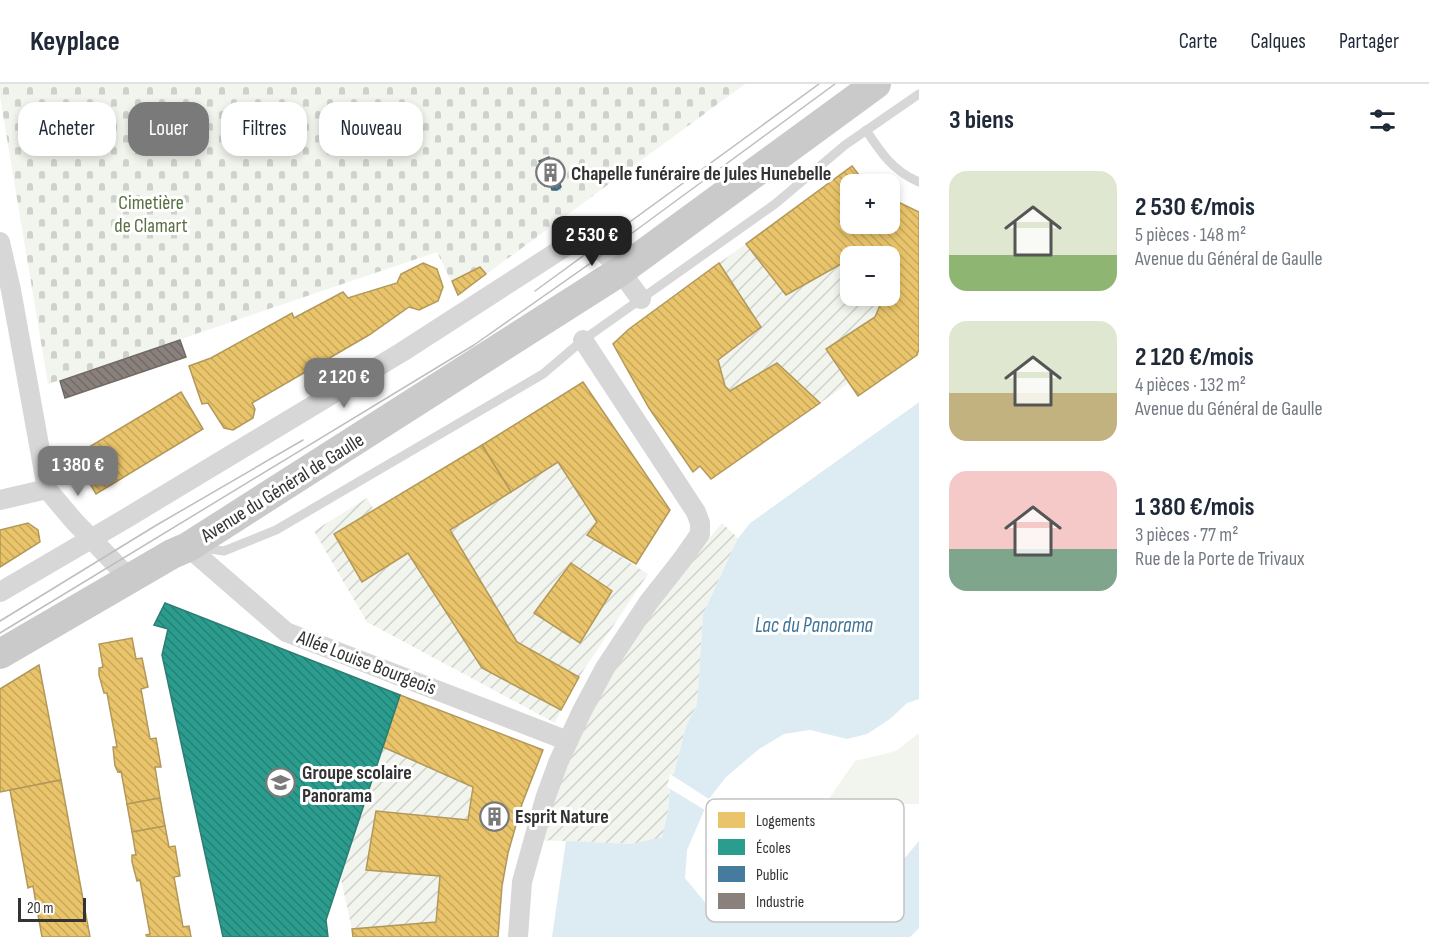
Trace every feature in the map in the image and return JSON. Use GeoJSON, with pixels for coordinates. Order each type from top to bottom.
{"type":"FeatureCollection","features":[{"type":"Feature","properties":{"kind":"main road","name":"Avenue du Général de Gaulle"},"geometry":{"type":"LineString","coordinates":[[0,654],[172,554],[188,547],[619,272],[876,84]]}},
{"type":"Feature","properties":{"kind":"street"},"geometry":{"type":"LineString","coordinates":[[0,592],[402,352],[574,241],[583,241],[597,246],[605,253],[640,299]]}},
{"type":"Feature","properties":{"kind":"street"},"geometry":{"type":"LineString","coordinates":[[0,242],[6,292],[47,489],[74,521],[130,579]]}},
{"type":"Feature","properties":{"kind":"street"},"geometry":{"type":"LineString","coordinates":[[519,937],[522,882],[532,841],[548,788],[568,741],[605,668],[648,603],[691,549],[700,534],[700,523],[696,512],[583,340]]}},
{"type":"Feature","properties":{"kind":"street"},"geometry":{"type":"LineString","coordinates":[[0,500],[47,489]]}},
{"type":"Feature","properties":{"kind":"street","name":"Allée Louise Bourgeois"},"geometry":{"type":"LineString","coordinates":[[188,547],[286,632],[568,741]]}},
{"type":"Feature","properties":{"kind":"lane"},"geometry":{"type":"LineString","coordinates":[[188,547],[224,551],[276,530],[543,374],[583,340],[775,204],[845,145],[919,94]]}},
{"type":"Feature","properties":{"kind":"lane"},"geometry":{"type":"LineString","coordinates":[[866,130],[904,176],[919,182]]}},
{"type":"Feature","properties":{"kind":"green space","name":"Cimetière de Clamart"},"geometry":{"type":"Polygon","coordinates":[[[0,84],[745,84],[458,295],[437,252],[48,384],[0,97],[0,84]]]}},
{"type":"Feature","properties":{"kind":"green space"},"geometry":{"type":"Polygon","coordinates":[[[746,244],[786,295],[840,265],[840,306],[880,306],[875,317],[826,349],[849,383],[820,403],[777,363],[730,391],[725,386],[718,360],[761,327],[719,263],[746,244]]]}},
{"type":"Feature","properties":{"kind":"green space"},"geometry":{"type":"Polygon","coordinates":[[[558,462],[597,522],[587,535],[648,574],[579,677],[517,642],[450,530],[558,462]]]}},
{"type":"Feature","properties":{"kind":"green space"},"geometry":{"type":"Polygon","coordinates":[[[367,498],[374,510],[334,534],[362,582],[408,553],[482,668],[561,710],[555,723],[367,622],[314,531],[367,498]]]}},
{"type":"Feature","properties":{"kind":"green space"},"geometry":{"type":"Polygon","coordinates":[[[722,523],[738,538],[703,614],[697,704],[686,726],[670,789],[662,838],[632,844],[540,840],[566,759],[602,688],[659,603],[722,523]]]}},
{"type":"Feature","properties":{"kind":"green space"},"geometry":{"type":"Polygon","coordinates":[[[919,733],[919,804],[904,804],[904,799],[829,799],[855,761],[896,751],[919,733]]]}},
{"type":"Feature","properties":{"kind":"green space"},"geometry":{"type":"Polygon","coordinates":[[[383,747],[473,787],[468,820],[376,811],[366,870],[440,876],[436,922],[352,929],[340,875],[383,747]]]}},
{"type":"Feature","properties":{"kind":"water","name":"Lac du Panorama"},"geometry":{"type":"Polygon","coordinates":[[[919,402],[919,699],[907,703],[890,719],[867,734],[847,739],[810,730],[784,734],[759,749],[726,777],[709,799],[706,799],[706,806],[687,850],[685,878],[706,904],[706,922],[904,922],[904,859],[919,841],[919,928],[910,937],[552,937],[566,841],[632,844],[662,837],[670,789],[686,726],[697,704],[703,614],[738,538],[750,523],[919,402]]]}},
{"type":"Feature","properties":{"kind":"pier"},"geometry":{"type":"Polygon","coordinates":[[[919,399],[919,402],[750,523],[738,538],[735,536],[748,521],[919,399]]]}},
{"type":"Feature","properties":{"kind":"pier"},"geometry":{"type":"Polygon","coordinates":[[[670,774],[709,799],[706,799],[706,811],[667,787],[670,774]]]}},
{"type":"Feature","properties":{"kind":"building: Logements"},"geometry":{"type":"Polygon","coordinates":[[[852,166],[858,174],[841,174],[852,166]]]}},
{"type":"Feature","properties":{"kind":"building: Logements"},"geometry":{"type":"Polygon","coordinates":[[[840,175],[840,234],[900,234],[900,203],[919,212],[919,349],[917,355],[858,396],[826,349],[875,317],[880,306],[900,306],[900,246],[840,246],[840,265],[786,295],[746,244],[840,175]]]}},
{"type":"Feature","properties":{"kind":"building: Logements"},"geometry":{"type":"Polygon","coordinates":[[[423,263],[437,269],[443,287],[438,301],[419,310],[409,307],[369,335],[252,403],[255,409],[253,418],[233,430],[224,428],[208,403],[202,404],[189,366],[211,358],[292,313],[294,318],[343,292],[348,298],[397,283],[401,274],[423,263]]]}},
{"type":"Feature","properties":{"kind":"building: Logements"},"geometry":{"type":"Polygon","coordinates":[[[719,263],[761,327],[718,360],[725,386],[730,391],[777,363],[820,403],[711,479],[700,466],[693,472],[649,408],[613,344],[629,329],[719,263]]]}},
{"type":"Feature","properties":{"kind":"building: Logements"},"geometry":{"type":"Polygon","coordinates":[[[480,267],[486,274],[458,295],[452,281],[480,267]]]}},
{"type":"Feature","properties":{"kind":"building: Logements"},"geometry":{"type":"Polygon","coordinates":[[[583,382],[670,510],[636,564],[587,535],[597,522],[558,462],[511,492],[482,445],[583,382]]]}},
{"type":"Feature","properties":{"kind":"building: Logements"},"geometry":{"type":"Polygon","coordinates":[[[181,392],[203,429],[96,494],[74,456],[181,392]]]}},
{"type":"Feature","properties":{"kind":"building: Logements"},"geometry":{"type":"Polygon","coordinates":[[[482,445],[511,492],[450,530],[517,642],[579,677],[561,710],[482,668],[408,553],[362,582],[334,534],[482,445]]]}},
{"type":"Feature","properties":{"kind":"building: Logements"},"geometry":{"type":"Polygon","coordinates":[[[28,523],[38,530],[40,542],[0,567],[0,530],[28,523]]]}},
{"type":"Feature","properties":{"kind":"building: Logements"},"geometry":{"type":"Polygon","coordinates":[[[571,563],[612,591],[580,643],[534,613],[571,563]]]}},
{"type":"Feature","properties":{"kind":"building: Logements"},"geometry":{"type":"Polygon","coordinates":[[[132,638],[136,659],[142,658],[148,687],[141,689],[150,739],[156,738],[161,767],[155,767],[160,798],[127,804],[121,771],[118,772],[115,766],[113,747],[117,747],[107,693],[104,693],[99,675],[99,668],[103,667],[99,644],[132,638]]]}},
{"type":"Feature","properties":{"kind":"building: Logements"},"geometry":{"type":"Polygon","coordinates":[[[39,665],[61,780],[0,792],[0,689],[39,665]]]}},
{"type":"Feature","properties":{"kind":"building: Logements","name":"Esprit Nature"},"geometry":{"type":"Polygon","coordinates":[[[400,695],[543,750],[522,804],[508,853],[502,886],[498,937],[353,937],[352,929],[436,922],[440,876],[366,870],[376,811],[468,820],[473,787],[383,747],[400,695]]]}},
{"type":"Feature","properties":{"kind":"building: Logements"},"geometry":{"type":"Polygon","coordinates":[[[61,780],[90,937],[42,937],[33,886],[28,888],[10,790],[61,780]]]}},
{"type":"Feature","properties":{"kind":"building: Logements"},"geometry":{"type":"Polygon","coordinates":[[[160,798],[165,826],[132,832],[127,804],[160,798]]]}},
{"type":"Feature","properties":{"kind":"building: Logements"},"geometry":{"type":"Polygon","coordinates":[[[165,826],[169,847],[175,846],[180,876],[174,877],[183,927],[189,926],[191,937],[147,937],[146,935],[150,934],[140,880],[137,881],[132,862],[132,855],[136,855],[132,832],[165,826]]]}},
{"type":"Feature","properties":{"kind":"building: Écoles","name":"Groupe scolaire Panorama"},"geometry":{"type":"Polygon","coordinates":[[[165,603],[400,695],[326,920],[328,937],[223,937],[162,655],[168,629],[154,625],[165,603]]]}},
{"type":"Feature","properties":{"kind":"building: Public","name":"Chapelle funéraire de Jules Hunebelle"},"geometry":{"type":"Polygon","coordinates":[[[549,157],[551,162],[556,160],[563,179],[559,181],[561,187],[557,190],[552,190],[550,184],[545,186],[537,168],[542,166],[539,161],[549,157]]]}},
{"type":"Feature","properties":{"kind":"building: Industrie"},"geometry":{"type":"Polygon","coordinates":[[[180,340],[186,357],[65,398],[60,381],[180,340]]]}},
{"type":"Feature","properties":{"kind":"tram line"},"geometry":{"type":"LineString","coordinates":[[535,291],[819,84]]}},
{"type":"Feature","properties":{"kind":"tram line"},"geometry":{"type":"LineString","coordinates":[[0,633],[474,345],[605,253],[835,84]]}},
{"type":"Feature","properties":{"kind":"tram line"},"geometry":{"type":"LineString","coordinates":[[0,621],[155,526],[303,440]]}},
{"type":"Feature","properties":{"kind":"place","name":"Chapelle funéraire de Jules Hunebelle"},"geometry":{"type":"Point","coordinates":[550,173]}},
{"type":"Feature","properties":{"kind":"place","name":"Groupe scolaire Panorama"},"geometry":{"type":"Point","coordinates":[281,783]}},
{"type":"Feature","properties":{"kind":"place","name":"Esprit Nature"},"geometry":{"type":"Point","coordinates":[494,816]}}]}
